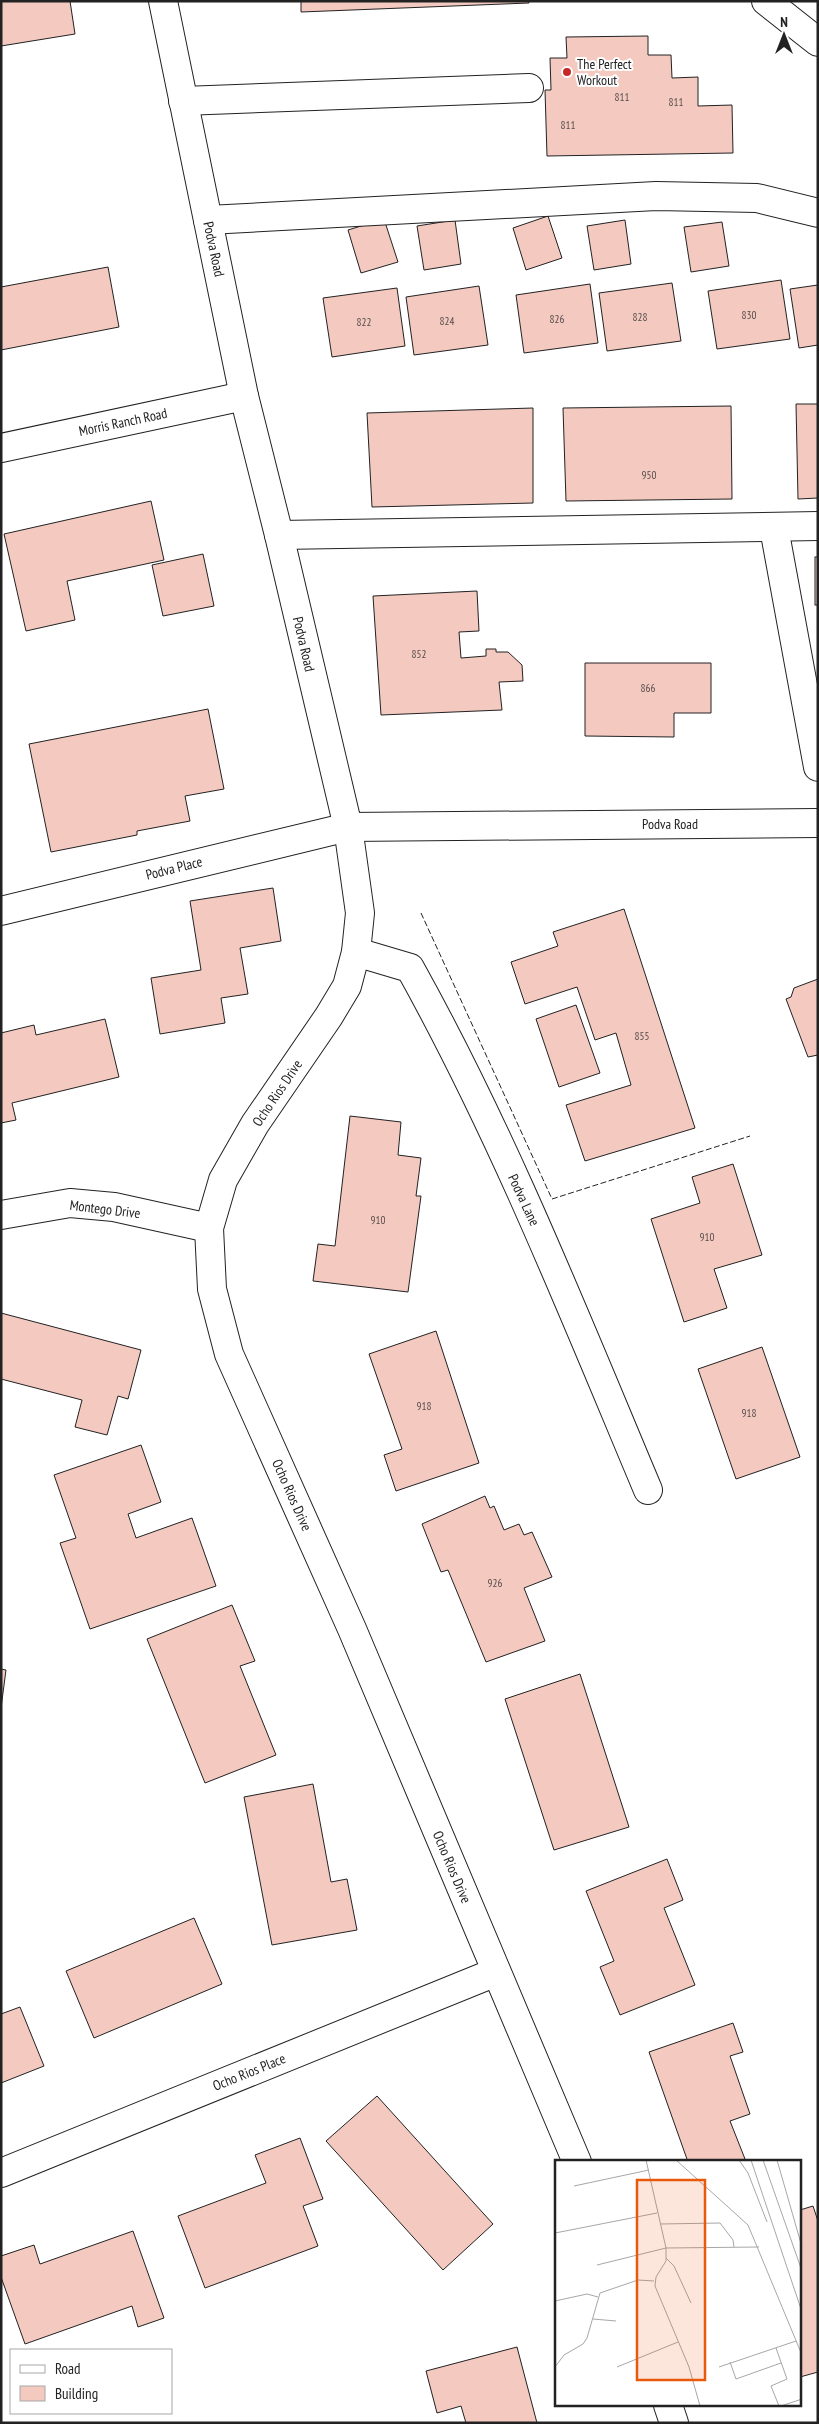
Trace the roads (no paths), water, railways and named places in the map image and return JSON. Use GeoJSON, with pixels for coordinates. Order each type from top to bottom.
{"type":"FeatureCollection","features":[{"type":"Feature","properties":{"kind":"street","name":"Podva Road"},"geometry":{"type":"LineString","coordinates":[[163,1],[244,396],[348,827],[818,823]]}},
{"type":"Feature","properties":{"kind":"street"},"geometry":{"type":"LineString","coordinates":[[766,1],[818,42]]}},
{"type":"Feature","properties":{"kind":"street"},"geometry":{"type":"LineString","coordinates":[[183,102],[530,88]]}},
{"type":"Feature","properties":{"kind":"street"},"geometry":{"type":"LineString","coordinates":[[208,220],[656,196],[757,198],[818,213]]}},
{"type":"Feature","properties":{"kind":"street","name":"Morris Ranch Road"},"geometry":{"type":"LineString","coordinates":[[1,448],[244,396]]}},
{"type":"Feature","properties":{"kind":"street"},"geometry":{"type":"LineString","coordinates":[[279,535],[818,526]]}},
{"type":"Feature","properties":{"kind":"street"},"geometry":{"type":"LineString","coordinates":[[774,528],[818,767]]}},
{"type":"Feature","properties":{"kind":"street","name":"Podva Place"},"geometry":{"type":"LineString","coordinates":[[1,910],[348,827]]}},
{"type":"Feature","properties":{"kind":"street","name":"Ocho Rios Drive"},"geometry":{"type":"LineString","coordinates":[[348,827],[360,913],[356,952],[347,986],[329,1016],[255,1124],[223,1180],[209,1228],[212,1288],[229,1354],[352,1629],[576,2160]]}},
{"type":"Feature","properties":{"kind":"street","name":"Podva Lane"},"geometry":{"type":"LineString","coordinates":[[356,952],[410,968],[452,1043],[556,1269],[648,1490]]}},
{"type":"Feature","properties":{"kind":"street","name":"Montego Drive"},"geometry":{"type":"LineString","coordinates":[[1,1215],[70,1203],[114,1207],[209,1228]]}},
{"type":"Feature","properties":{"kind":"street","name":"Ocho Rios Place"},"geometry":{"type":"LineString","coordinates":[[1,2173],[496,1972]]}},
{"type":"Feature","properties":{"kind":"street"},"geometry":{"type":"LineString","coordinates":[[668,2406],[674,2423]]}},
{"type":"Feature","properties":{"kind":"place","name":"The Perfect Workout"},"geometry":{"type":"Point","coordinates":[567,72]}}]}
